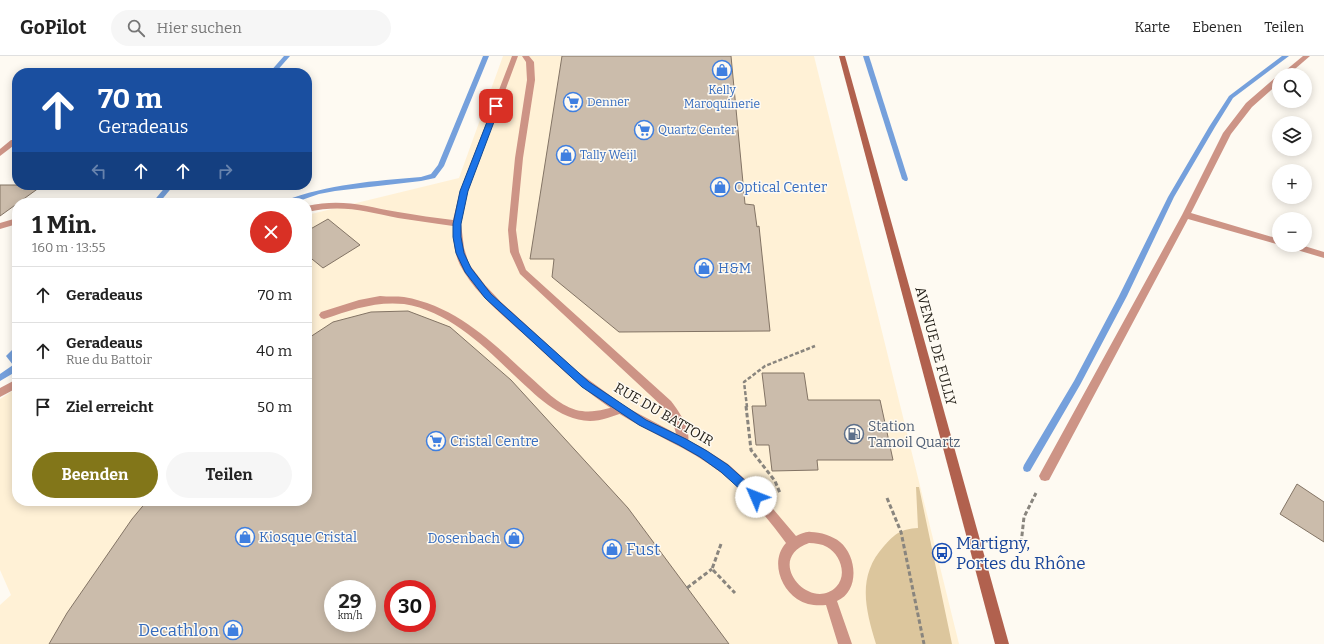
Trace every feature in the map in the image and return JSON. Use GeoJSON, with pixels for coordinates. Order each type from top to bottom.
{"type":"FeatureCollection","features":[{"type":"Feature","properties":{"kind":"main road","name":"AVENUE DE FULLY"},"geometry":{"type":"LineString","coordinates":[[842,56],[1002,644]]}},
{"type":"Feature","properties":{"kind":"street"},"geometry":{"type":"LineString","coordinates":[[312,208],[324,205],[351,205],[399,215],[457,224],[464,191],[515,56]]}},
{"type":"Feature","properties":{"kind":"street"},"geometry":{"type":"LineString","coordinates":[[525,56],[530,62],[531,80],[519,158],[512,230],[514,253],[523,272],[667,404],[677,416],[681,426],[683,442]]}},
{"type":"Feature","properties":{"kind":"street"},"geometry":{"type":"LineString","coordinates":[[1293,68],[1308,56]]}},
{"type":"Feature","properties":{"kind":"street"},"geometry":{"type":"LineString","coordinates":[[1045,476],[1186,215],[1227,133],[1248,105],[1272,85]]}},
{"type":"Feature","properties":{"kind":"street"},"geometry":{"type":"LineString","coordinates":[[0,153],[12,144]]}},
{"type":"Feature","properties":{"kind":"street"},"geometry":{"type":"LineString","coordinates":[[1186,215],[1272,240]]}},
{"type":"Feature","properties":{"kind":"street"},"geometry":{"type":"LineString","coordinates":[[0,226],[12,222]]}},
{"type":"Feature","properties":{"kind":"street","name":"RUE DU BATTOIR"},"geometry":{"type":"LineString","coordinates":[[457,224],[460,253],[468,270],[488,296],[585,384],[642,422],[683,442],[725,468],[764,506],[794,543]]}},
{"type":"Feature","properties":{"kind":"street"},"geometry":{"type":"LineString","coordinates":[[1312,251],[1324,255]]}},
{"type":"Feature","properties":{"kind":"street"},"geometry":{"type":"LineString","coordinates":[[324,315],[355,305],[379,300],[407,301],[433,309],[457,320],[482,340],[546,398],[565,410],[585,416],[601,415],[621,409]]}},
{"type":"Feature","properties":{"kind":"street"},"geometry":{"type":"LineString","coordinates":[[0,393],[12,386]]}},
{"type":"Feature","properties":{"kind":"street"},"geometry":{"type":"LineString","coordinates":[[801,538],[819,538],[828,541],[837,547],[844,555],[848,564],[847,581],[844,589],[838,595],[821,600],[812,599],[795,590],[788,582],[784,573],[784,556],[794,543],[801,538]]}},
{"type":"Feature","properties":{"kind":"street"},"geometry":{"type":"LineString","coordinates":[[830,598],[845,644]]}},
{"type":"Feature","properties":{"kind":"path"},"geometry":{"type":"LineString","coordinates":[[780,496],[780,490],[775,481],[751,450],[744,382],[765,366],[816,346]]}},
{"type":"Feature","properties":{"kind":"path"},"geometry":{"type":"LineString","coordinates":[[1016,544],[1021,544],[1024,517],[1045,476]]}},
{"type":"Feature","properties":{"kind":"path"},"geometry":{"type":"LineString","coordinates":[[887,498],[901,532],[924,644]]}},
{"type":"Feature","properties":{"kind":"path"},"geometry":{"type":"LineString","coordinates":[[687,588],[712,569],[721,544]]}},
{"type":"Feature","properties":{"kind":"path"},"geometry":{"type":"LineString","coordinates":[[712,569],[735,593]]}},
{"type":"Feature","properties":{"kind":"shaded area"},"geometry":{"type":"Polygon","coordinates":[[[503,56],[814,56],[959,644],[0,644],[0,605],[11,595],[0,570],[0,399],[12,391],[12,506],[312,506],[312,214],[459,178],[503,56]]]}},
{"type":"Feature","properties":{"kind":"shaded area"},"geometry":{"type":"Polygon","coordinates":[[[916,487],[919,487],[952,644],[876,644],[869,618],[866,593],[870,569],[875,557],[899,532],[907,529],[918,528],[916,487]]]}},
{"type":"Feature","properties":{"kind":"building","name":"Quartz Center"},"geometry":{"type":"Polygon","coordinates":[[[562,56],[731,56],[745,204],[754,205],[757,227],[759,226],[770,331],[619,332],[552,277],[554,259],[530,259],[562,56]]]}},
{"type":"Feature","properties":{"kind":"building"},"geometry":{"type":"Polygon","coordinates":[[[0,185],[12,185],[12,190],[36,190],[25,198],[12,198],[12,207],[0,216],[0,185]]]}},
{"type":"Feature","properties":{"kind":"building"},"geometry":{"type":"Polygon","coordinates":[[[328,219],[360,245],[323,268],[312,259],[312,228],[328,219]]]}},
{"type":"Feature","properties":{"kind":"building","name":"Cristal Centre"},"geometry":{"type":"Polygon","coordinates":[[[408,311],[450,327],[511,380],[628,508],[729,644],[49,644],[67,613],[132,519],[143,506],[312,506],[312,336],[333,322],[371,312],[408,311]]]}},
{"type":"Feature","properties":{"kind":"building"},"geometry":{"type":"Polygon","coordinates":[[[762,373],[804,373],[808,400],[880,400],[893,460],[817,460],[818,470],[772,471],[769,445],[756,445],[752,406],[766,406],[762,373]]]}},
{"type":"Feature","properties":{"kind":"building"},"geometry":{"type":"Polygon","coordinates":[[[1297,484],[1324,502],[1324,542],[1280,514],[1297,484]]]}},
{"type":"Feature","properties":{"kind":"waterway"},"geometry":{"type":"LineString","coordinates":[[276,68],[287,56]]}},
{"type":"Feature","properties":{"kind":"waterway"},"geometry":{"type":"LineString","coordinates":[[299,198],[335,188],[421,179],[433,176],[441,166],[486,56]]}},
{"type":"Feature","properties":{"kind":"waterway"},"geometry":{"type":"LineString","coordinates":[[866,56],[905,179]]}},
{"type":"Feature","properties":{"kind":"waterway"},"geometry":{"type":"LineString","coordinates":[[1027,468],[1077,383],[1123,296],[1171,197],[1212,127],[1231,97],[1286,56]]}},
{"type":"Feature","properties":{"kind":"waterway"},"geometry":{"type":"LineString","coordinates":[[159,198],[167,190]]}},
{"type":"Feature","properties":{"kind":"waterway"},"geometry":{"type":"LineString","coordinates":[[12,354],[10,356],[12,358]]}},
{"type":"Feature","properties":{"kind":"waterway"},"geometry":{"type":"LineString","coordinates":[[0,378],[12,370]]}},
{"type":"Feature","properties":{"kind":"place","name":"Kelly Maroquinerie"},"geometry":{"type":"Point","coordinates":[722,70]}},
{"type":"Feature","properties":{"kind":"place","name":"Denner"},"geometry":{"type":"Point","coordinates":[573,102]}},
{"type":"Feature","properties":{"kind":"place","name":"Quartz Center"},"geometry":{"type":"Point","coordinates":[644,130]}},
{"type":"Feature","properties":{"kind":"place","name":"Tally Weijl"},"geometry":{"type":"Point","coordinates":[566,155]}},
{"type":"Feature","properties":{"kind":"place","name":"Optical Center"},"geometry":{"type":"Point","coordinates":[720,187]}},
{"type":"Feature","properties":{"kind":"place","name":"H&M"},"geometry":{"type":"Point","coordinates":[704,268]}},
{"type":"Feature","properties":{"kind":"place","name":"Station Tamoil Quartz"},"geometry":{"type":"Point","coordinates":[854,434]}},
{"type":"Feature","properties":{"kind":"place","name":"Cristal Centre"},"geometry":{"type":"Point","coordinates":[436,441]}},
{"type":"Feature","properties":{"kind":"place","name":"Kiosque Cristal"},"geometry":{"type":"Point","coordinates":[245,537]}},
{"type":"Feature","properties":{"kind":"place","name":"Dosenbach"},"geometry":{"type":"Point","coordinates":[514,538]}},
{"type":"Feature","properties":{"kind":"place","name":"Fust"},"geometry":{"type":"Point","coordinates":[612,549]}},
{"type":"Feature","properties":{"kind":"place","name":"Martigny, Portes du Rhône"},"geometry":{"type":"Point","coordinates":[942,553]}},
{"type":"Feature","properties":{"kind":"place","name":"Decathlon"},"geometry":{"type":"Point","coordinates":[233,630]}},
{"type":"Feature","properties":{"kind":"route"},"geometry":{"type":"LineString","coordinates":[[496,106],[464,191],[457,224],[457,237],[460,253],[468,270],[488,296],[585,384],[642,422],[683,442],[725,468],[756,497]]}}]}
